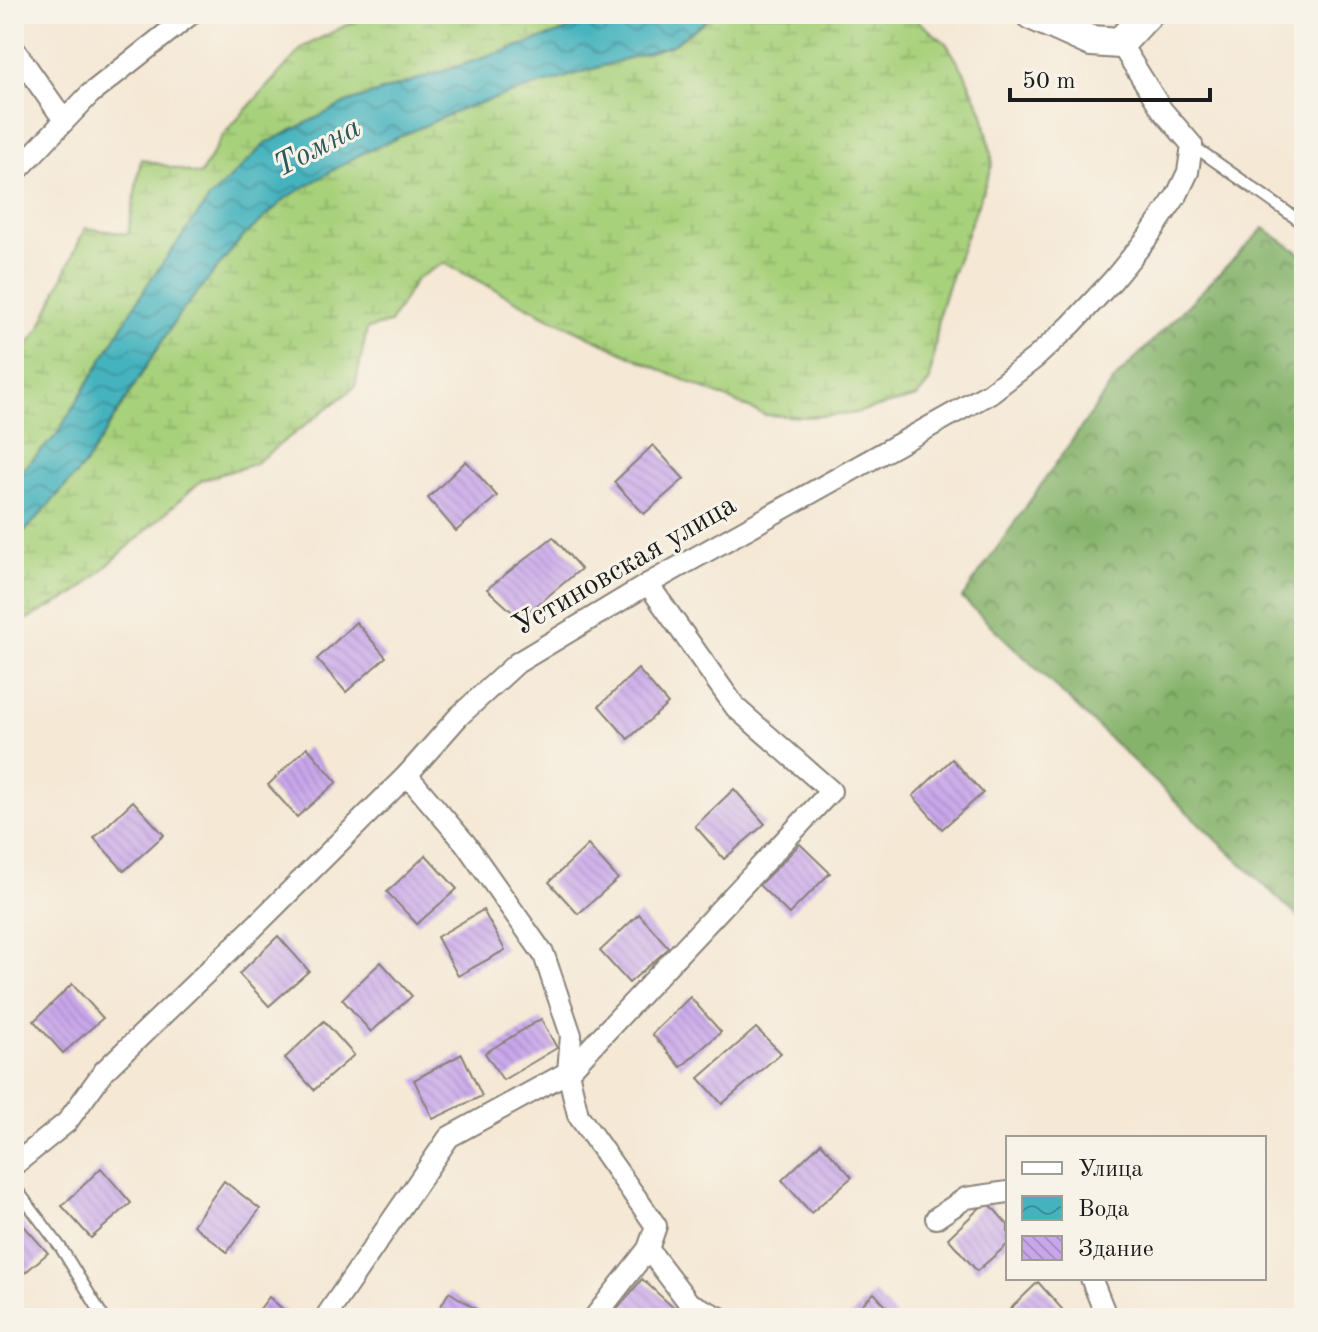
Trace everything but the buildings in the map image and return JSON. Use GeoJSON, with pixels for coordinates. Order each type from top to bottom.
{"type":"FeatureCollection","features":[{"type":"Feature","properties":{"kind":"street"},"geometry":{"type":"LineString","coordinates":[[14,174],[90,94],[191,14]]}},
{"type":"Feature","properties":{"kind":"street"},"geometry":{"type":"LineString","coordinates":[[1031,14],[1091,41],[1120,43]]}},
{"type":"Feature","properties":{"kind":"street"},"geometry":{"type":"LineString","coordinates":[[1120,43],[1147,14]]}},
{"type":"Feature","properties":{"kind":"street"},"geometry":{"type":"LineString","coordinates":[[1120,43],[1162,110],[1192,145]]}},
{"type":"Feature","properties":{"kind":"street"},"geometry":{"type":"LineString","coordinates":[[14,49],[64,120]]}},
{"type":"Feature","properties":{"kind":"street","name":"Устиновская улица"},"geometry":{"type":"LineString","coordinates":[[14,1165],[67,1122],[104,1071],[407,775],[459,716],[517,663],[648,584],[990,393],[1035,358],[1071,325],[1148,237],[1177,195],[1188,172],[1192,145]]}},
{"type":"Feature","properties":{"kind":"street"},"geometry":{"type":"LineString","coordinates":[[325,1318],[449,1137],[568,1072],[831,791],[736,708],[648,584]]}},
{"type":"Feature","properties":{"kind":"street"},"geometry":{"type":"LineString","coordinates":[[407,775],[465,843],[544,955],[571,1035],[568,1072],[578,1115],[656,1226],[648,1249],[594,1318]]}},
{"type":"Feature","properties":{"kind":"street"},"geometry":{"type":"LineString","coordinates":[[936,1218],[966,1198],[1006,1192]]}},
{"type":"Feature","properties":{"kind":"street"},"geometry":{"type":"LineString","coordinates":[[648,1249],[689,1303],[721,1318]]}},
{"type":"Feature","properties":{"kind":"street"},"geometry":{"type":"LineString","coordinates":[[1092,1280],[1107,1318]]}},
{"type":"Feature","properties":{"kind":"lane"},"geometry":{"type":"LineString","coordinates":[[1192,145],[1304,224]]}},
{"type":"Feature","properties":{"kind":"lane"},"geometry":{"type":"LineString","coordinates":[[14,1186],[61,1248],[104,1318]]}},
{"type":"Feature","properties":{"kind":"green space"},"geometry":{"type":"Polygon","coordinates":[[[368,14],[606,14],[559,33],[346,103],[265,144],[149,282],[56,436],[14,478],[14,365],[40,328],[85,228],[128,234],[141,159],[200,175],[223,135],[303,47],[368,14]]]}},
{"type":"Feature","properties":{"kind":"green space"},"geometry":{"type":"Polygon","coordinates":[[[715,14],[909,14],[946,43],[964,72],[983,113],[993,163],[940,311],[930,381],[917,397],[851,414],[805,417],[765,415],[546,316],[444,263],[416,279],[390,323],[367,329],[355,387],[254,464],[202,480],[77,593],[14,626],[14,538],[27,529],[84,466],[178,316],[240,240],[286,198],[360,154],[464,108],[672,45],[715,14]]]}},
{"type":"Feature","properties":{"kind":"green space"},"geometry":{"type":"Polygon","coordinates":[[[1264,228],[1304,256],[1304,923],[962,598],[1115,379],[1264,228]]]}},
{"type":"Feature","properties":{"kind":"water","name":"Томна"},"geometry":{"type":"Polygon","coordinates":[[[606,14],[715,14],[672,45],[464,108],[361,154],[286,198],[240,240],[178,316],[84,466],[27,529],[14,538],[14,478],[56,436],[149,282],[209,199],[265,144],[346,103],[559,33],[606,14]]]}}]}
